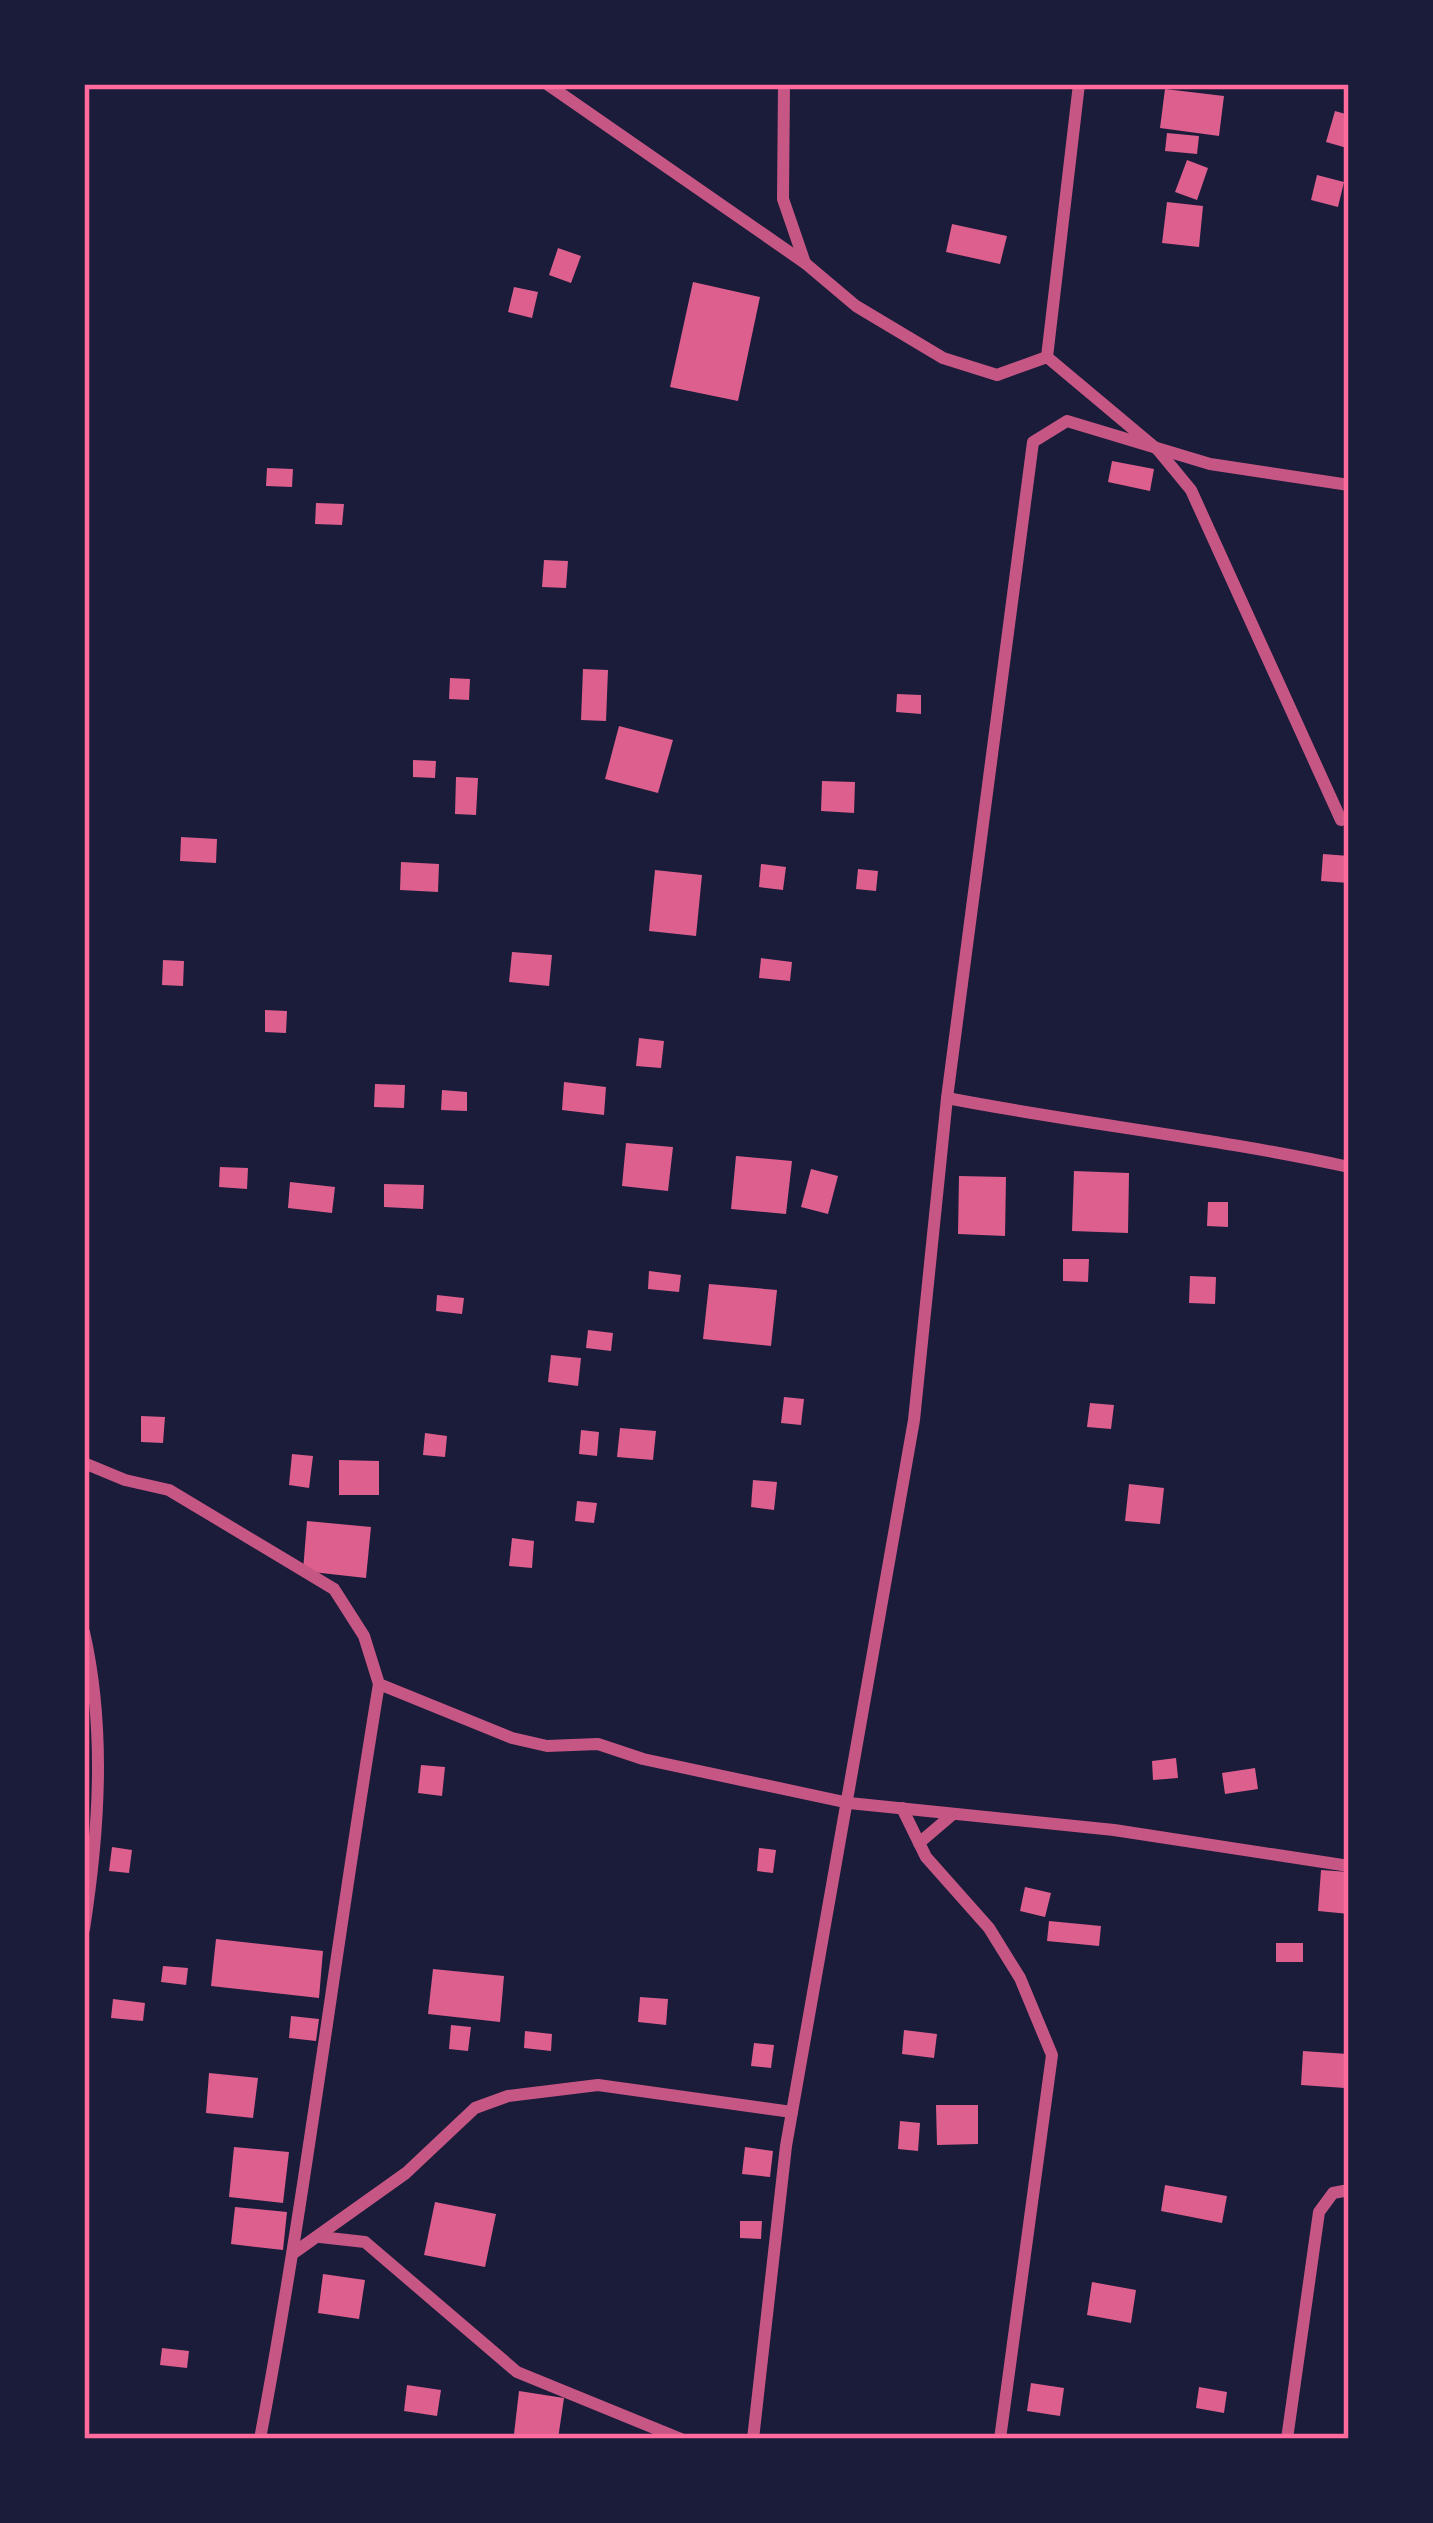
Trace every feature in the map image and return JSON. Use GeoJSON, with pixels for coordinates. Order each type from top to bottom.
{"type":"FeatureCollection","features":[{"type":"Feature","properties":{"kind":"street"},"geometry":{"type":"LineString","coordinates":[[548,84],[806,263],[856,306],[944,358],[997,375],[1047,357]]}},
{"type":"Feature","properties":{"kind":"street"},"geometry":{"type":"LineString","coordinates":[[784,84],[783,199],[806,263]]}},
{"type":"Feature","properties":{"kind":"street"},"geometry":{"type":"LineString","coordinates":[[1047,357],[1078,84]]}},
{"type":"Feature","properties":{"kind":"street"},"geometry":{"type":"LineString","coordinates":[[1047,357],[1157,450],[1191,490],[1340,820]]}},
{"type":"Feature","properties":{"kind":"street"},"geometry":{"type":"LineString","coordinates":[[753,2439],[792,2112],[914,1420],[947,1098],[1034,442],[1067,421],[1210,464],[1349,485]]}},
{"type":"Feature","properties":{"kind":"street"},"geometry":{"type":"LineString","coordinates":[[947,1098],[1121,1130],[1230,1142],[1349,1167]]}},
{"type":"Feature","properties":{"kind":"street"},"geometry":{"type":"LineString","coordinates":[[84,1463],[124,1480],[169,1490],[334,1589],[364,1636],[379,1684],[331,1971],[295,2252],[260,2439]]}},
{"type":"Feature","properties":{"kind":"street"},"geometry":{"type":"LineString","coordinates":[[84,1632],[96,1683],[97,1850],[84,1929]]}},
{"type":"Feature","properties":{"kind":"street"},"geometry":{"type":"LineString","coordinates":[[379,1684],[512,1738],[547,1746],[598,1744],[643,1759],[849,1803],[1114,1830],[1349,1866]]}},
{"type":"Feature","properties":{"kind":"street"},"geometry":{"type":"LineString","coordinates":[[902,1808],[919,1843],[989,1928],[1020,1978],[1052,2055],[1000,2439]]}},
{"type":"Feature","properties":{"kind":"street"},"geometry":{"type":"LineString","coordinates":[[919,1843],[953,1814]]}},
{"type":"Feature","properties":{"kind":"street"},"geometry":{"type":"LineString","coordinates":[[295,2252],[406,2173],[461,2118],[508,2096],[598,2084],[792,2112]]}},
{"type":"Feature","properties":{"kind":"street"},"geometry":{"type":"LineString","coordinates":[[1287,2439],[1319,2212],[1333,2193],[1349,2190]]}},
{"type":"Feature","properties":{"kind":"street"},"geometry":{"type":"LineString","coordinates":[[319,2237],[365,2242],[517,2372],[681,2439]]}},
{"type":"Feature","properties":{"kind":"building"},"geometry":{"type":"Polygon","coordinates":[[[1165,89],[1224,96],[1219,136],[1160,128],[1165,89]]]}},
{"type":"Feature","properties":{"kind":"building"},"geometry":{"type":"Polygon","coordinates":[[[1335,111],[1349,115],[1347,148],[1326,142],[1335,111]]]}},
{"type":"Feature","properties":{"kind":"building"},"geometry":{"type":"Polygon","coordinates":[[[1167,133],[1199,136],[1197,154],[1165,151],[1167,133]]]}},
{"type":"Feature","properties":{"kind":"building"},"geometry":{"type":"Polygon","coordinates":[[[1187,160],[1208,168],[1197,200],[1175,192],[1187,160]]]}},
{"type":"Feature","properties":{"kind":"building"},"geometry":{"type":"Polygon","coordinates":[[[1317,175],[1344,182],[1338,207],[1311,200],[1317,175]]]}},
{"type":"Feature","properties":{"kind":"building"},"geometry":{"type":"Polygon","coordinates":[[[1167,202],[1203,206],[1199,247],[1162,243],[1167,202]]]}},
{"type":"Feature","properties":{"kind":"building"},"geometry":{"type":"Polygon","coordinates":[[[952,224],[1007,236],[1000,264],[946,252],[952,224]]]}},
{"type":"Feature","properties":{"kind":"building"},"geometry":{"type":"Polygon","coordinates":[[[558,248],[581,256],[571,283],[549,275],[558,248]]]}},
{"type":"Feature","properties":{"kind":"building"},"geometry":{"type":"Polygon","coordinates":[[[693,282],[760,297],[738,401],[670,387],[693,282]]]}},
{"type":"Feature","properties":{"kind":"building"},"geometry":{"type":"Polygon","coordinates":[[[514,287],[538,292],[532,318],[508,312],[514,287]]]}},
{"type":"Feature","properties":{"kind":"building"},"geometry":{"type":"Polygon","coordinates":[[[1112,461],[1154,469],[1150,491],[1108,482],[1112,461]]]}},
{"type":"Feature","properties":{"kind":"building"},"geometry":{"type":"Polygon","coordinates":[[[267,468],[293,469],[292,487],[266,486],[267,468]]]}},
{"type":"Feature","properties":{"kind":"building"},"geometry":{"type":"Polygon","coordinates":[[[316,503],[344,504],[342,525],[315,524],[316,503]]]}},
{"type":"Feature","properties":{"kind":"building"},"geometry":{"type":"Polygon","coordinates":[[[544,560],[568,561],[566,588],[542,587],[544,560]]]}},
{"type":"Feature","properties":{"kind":"building"},"geometry":{"type":"Polygon","coordinates":[[[583,669],[608,670],[606,721],[581,720],[583,669]]]}},
{"type":"Feature","properties":{"kind":"building"},"geometry":{"type":"Polygon","coordinates":[[[450,678],[470,679],[469,700],[449,699],[450,678]]]}},
{"type":"Feature","properties":{"kind":"building"},"geometry":{"type":"Polygon","coordinates":[[[897,694],[921,695],[921,714],[896,712],[897,694]]]}},
{"type":"Feature","properties":{"kind":"building"},"geometry":{"type":"Polygon","coordinates":[[[619,726],[673,740],[658,793],[605,779],[619,726]]]}},
{"type":"Feature","properties":{"kind":"building"},"geometry":{"type":"Polygon","coordinates":[[[413,760],[436,761],[435,778],[413,777],[413,760]]]}},
{"type":"Feature","properties":{"kind":"building"},"geometry":{"type":"Polygon","coordinates":[[[456,777],[478,778],[476,815],[455,814],[456,777]]]}},
{"type":"Feature","properties":{"kind":"building"},"geometry":{"type":"Polygon","coordinates":[[[822,781],[855,782],[854,813],[821,811],[822,781]]]}},
{"type":"Feature","properties":{"kind":"building"},"geometry":{"type":"Polygon","coordinates":[[[181,837],[217,839],[216,863],[180,861],[181,837]]]}},
{"type":"Feature","properties":{"kind":"building"},"geometry":{"type":"Polygon","coordinates":[[[1323,854],[1349,856],[1349,883],[1321,881],[1323,854]]]}},
{"type":"Feature","properties":{"kind":"building"},"geometry":{"type":"Polygon","coordinates":[[[401,862],[439,864],[438,892],[400,890],[401,862]]]}},
{"type":"Feature","properties":{"kind":"building"},"geometry":{"type":"Polygon","coordinates":[[[761,864],[786,867],[783,890],[759,887],[761,864]]]}},
{"type":"Feature","properties":{"kind":"building"},"geometry":{"type":"Polygon","coordinates":[[[858,869],[878,871],[876,891],[856,889],[858,869]]]}},
{"type":"Feature","properties":{"kind":"building"},"geometry":{"type":"Polygon","coordinates":[[[655,870],[702,875],[696,936],[649,931],[655,870]]]}},
{"type":"Feature","properties":{"kind":"building"},"geometry":{"type":"Polygon","coordinates":[[[512,952],[552,955],[549,986],[509,982],[512,952]]]}},
{"type":"Feature","properties":{"kind":"building"},"geometry":{"type":"Polygon","coordinates":[[[761,958],[792,962],[790,981],[759,978],[761,958]]]}},
{"type":"Feature","properties":{"kind":"building"},"geometry":{"type":"Polygon","coordinates":[[[163,960],[184,961],[183,986],[162,985],[163,960]]]}},
{"type":"Feature","properties":{"kind":"building"},"geometry":{"type":"Polygon","coordinates":[[[265,1010],[287,1011],[286,1033],[265,1032],[265,1010]]]}},
{"type":"Feature","properties":{"kind":"building"},"geometry":{"type":"Polygon","coordinates":[[[639,1038],[664,1041],[661,1068],[636,1066],[639,1038]]]}},
{"type":"Feature","properties":{"kind":"building"},"geometry":{"type":"Polygon","coordinates":[[[564,1082],[606,1087],[604,1115],[562,1110],[564,1082]]]}},
{"type":"Feature","properties":{"kind":"building"},"geometry":{"type":"Polygon","coordinates":[[[375,1084],[405,1085],[404,1108],[374,1107],[375,1084]]]}},
{"type":"Feature","properties":{"kind":"building"},"geometry":{"type":"Polygon","coordinates":[[[442,1090],[467,1092],[467,1111],[441,1110],[442,1090]]]}},
{"type":"Feature","properties":{"kind":"building"},"geometry":{"type":"Polygon","coordinates":[[[626,1143],[673,1147],[668,1191],[622,1186],[626,1143]]]}},
{"type":"Feature","properties":{"kind":"building"},"geometry":{"type":"Polygon","coordinates":[[[736,1156],[792,1161],[786,1214],[731,1209],[736,1156]]]}},
{"type":"Feature","properties":{"kind":"building"},"geometry":{"type":"Polygon","coordinates":[[[220,1167],[248,1168],[247,1189],[219,1187],[220,1167]]]}},
{"type":"Feature","properties":{"kind":"building"},"geometry":{"type":"Polygon","coordinates":[[[811,1169],[838,1176],[828,1214],[801,1207],[811,1169]]]}},
{"type":"Feature","properties":{"kind":"building"},"geometry":{"type":"Polygon","coordinates":[[[1074,1171],[1129,1173],[1128,1233],[1072,1231],[1074,1171]]]}},
{"type":"Feature","properties":{"kind":"building"},"geometry":{"type":"Polygon","coordinates":[[[959,1176],[1006,1177],[1005,1236],[958,1234],[959,1176]]]}},
{"type":"Feature","properties":{"kind":"building"},"geometry":{"type":"Polygon","coordinates":[[[290,1182],[335,1187],[332,1213],[288,1208],[290,1182]]]}},
{"type":"Feature","properties":{"kind":"building"},"geometry":{"type":"Polygon","coordinates":[[[384,1184],[424,1185],[423,1209],[384,1207],[384,1184]]]}},
{"type":"Feature","properties":{"kind":"building"},"geometry":{"type":"Polygon","coordinates":[[[1208,1202],[1228,1202],[1228,1227],[1207,1226],[1208,1202]]]}},
{"type":"Feature","properties":{"kind":"building"},"geometry":{"type":"Polygon","coordinates":[[[1063,1259],[1089,1259],[1088,1282],[1063,1281],[1063,1259]]]}},
{"type":"Feature","properties":{"kind":"building"},"geometry":{"type":"Polygon","coordinates":[[[649,1271],[681,1275],[679,1292],[648,1289],[649,1271]]]}},
{"type":"Feature","properties":{"kind":"building"},"geometry":{"type":"Polygon","coordinates":[[[1190,1276],[1216,1277],[1215,1304],[1189,1303],[1190,1276]]]}},
{"type":"Feature","properties":{"kind":"building"},"geometry":{"type":"Polygon","coordinates":[[[709,1284],[777,1290],[771,1346],[703,1339],[709,1284]]]}},
{"type":"Feature","properties":{"kind":"building"},"geometry":{"type":"Polygon","coordinates":[[[437,1295],[464,1298],[462,1314],[436,1311],[437,1295]]]}},
{"type":"Feature","properties":{"kind":"building"},"geometry":{"type":"Polygon","coordinates":[[[588,1330],[613,1333],[611,1351],[586,1348],[588,1330]]]}},
{"type":"Feature","properties":{"kind":"building"},"geometry":{"type":"Polygon","coordinates":[[[551,1355],[581,1358],[578,1386],[548,1382],[551,1355]]]}},
{"type":"Feature","properties":{"kind":"building"},"geometry":{"type":"Polygon","coordinates":[[[784,1397],[804,1399],[801,1425],[781,1423],[784,1397]]]}},
{"type":"Feature","properties":{"kind":"building"},"geometry":{"type":"Polygon","coordinates":[[[1090,1403],[1114,1405],[1111,1429],[1087,1427],[1090,1403]]]}},
{"type":"Feature","properties":{"kind":"building"},"geometry":{"type":"Polygon","coordinates":[[[141,1416],[165,1417],[163,1443],[141,1442],[141,1416]]]}},
{"type":"Feature","properties":{"kind":"building"},"geometry":{"type":"Polygon","coordinates":[[[620,1428],[656,1431],[653,1460],[617,1457],[620,1428]]]}},
{"type":"Feature","properties":{"kind":"building"},"geometry":{"type":"Polygon","coordinates":[[[581,1430],[599,1432],[597,1456],[579,1454],[581,1430]]]}},
{"type":"Feature","properties":{"kind":"building"},"geometry":{"type":"Polygon","coordinates":[[[425,1433],[447,1436],[445,1457],[423,1455],[425,1433]]]}},
{"type":"Feature","properties":{"kind":"building"},"geometry":{"type":"Polygon","coordinates":[[[292,1454],[313,1456],[309,1488],[289,1485],[292,1454]]]}},
{"type":"Feature","properties":{"kind":"building"},"geometry":{"type":"Polygon","coordinates":[[[339,1460],[379,1461],[379,1495],[339,1495],[339,1460]]]}},
{"type":"Feature","properties":{"kind":"building"},"geometry":{"type":"Polygon","coordinates":[[[753,1480],[777,1482],[774,1510],[751,1507],[753,1480]]]}},
{"type":"Feature","properties":{"kind":"building"},"geometry":{"type":"Polygon","coordinates":[[[1129,1484],[1164,1488],[1160,1524],[1125,1521],[1129,1484]]]}},
{"type":"Feature","properties":{"kind":"building"},"geometry":{"type":"Polygon","coordinates":[[[577,1501],[597,1503],[594,1523],[575,1521],[577,1501]]]}},
{"type":"Feature","properties":{"kind":"building"},"geometry":{"type":"Polygon","coordinates":[[[307,1521],[371,1527],[366,1578],[303,1571],[307,1521]]]}},
{"type":"Feature","properties":{"kind":"building"},"geometry":{"type":"Polygon","coordinates":[[[512,1538],[534,1541],[532,1568],[509,1566],[512,1538]]]}},
{"type":"Feature","properties":{"kind":"building"},"geometry":{"type":"Polygon","coordinates":[[[1176,1758],[1178,1778],[1153,1780],[1152,1761],[1176,1758]]]}},
{"type":"Feature","properties":{"kind":"building"},"geometry":{"type":"Polygon","coordinates":[[[421,1765],[445,1767],[442,1796],[418,1793],[421,1765]]]}},
{"type":"Feature","properties":{"kind":"building"},"geometry":{"type":"Polygon","coordinates":[[[1255,1768],[1258,1789],[1225,1794],[1222,1773],[1255,1768]]]}},
{"type":"Feature","properties":{"kind":"building"},"geometry":{"type":"Polygon","coordinates":[[[112,1847],[132,1850],[129,1873],[109,1871],[112,1847]]]}},
{"type":"Feature","properties":{"kind":"building"},"geometry":{"type":"Polygon","coordinates":[[[759,1848],[776,1850],[773,1873],[757,1871],[759,1848]]]}},
{"type":"Feature","properties":{"kind":"building"},"geometry":{"type":"Polygon","coordinates":[[[1321,1870],[1349,1872],[1349,1914],[1318,1911],[1321,1870]]]}},
{"type":"Feature","properties":{"kind":"building"},"geometry":{"type":"Polygon","coordinates":[[[1025,1887],[1051,1893],[1045,1917],[1020,1911],[1025,1887]]]}},
{"type":"Feature","properties":{"kind":"building"},"geometry":{"type":"Polygon","coordinates":[[[1049,1921],[1101,1926],[1099,1946],[1047,1941],[1049,1921]]]}},
{"type":"Feature","properties":{"kind":"building"},"geometry":{"type":"Polygon","coordinates":[[[216,1939],[323,1951],[319,1998],[211,1986],[216,1939]]]}},
{"type":"Feature","properties":{"kind":"building"},"geometry":{"type":"Polygon","coordinates":[[[1276,1943],[1303,1943],[1303,1962],[1276,1962],[1276,1943]]]}},
{"type":"Feature","properties":{"kind":"building"},"geometry":{"type":"Polygon","coordinates":[[[163,1966],[188,1968],[186,1985],[161,1982],[163,1966]]]}},
{"type":"Feature","properties":{"kind":"building"},"geometry":{"type":"Polygon","coordinates":[[[433,1969],[504,1976],[500,2022],[428,2014],[433,1969]]]}},
{"type":"Feature","properties":{"kind":"building"},"geometry":{"type":"Polygon","coordinates":[[[640,1997],[668,1999],[666,2025],[638,2022],[640,1997]]]}},
{"type":"Feature","properties":{"kind":"building"},"geometry":{"type":"Polygon","coordinates":[[[113,1999],[145,2003],[143,2021],[111,2018],[113,1999]]]}},
{"type":"Feature","properties":{"kind":"building"},"geometry":{"type":"Polygon","coordinates":[[[291,2016],[319,2019],[316,2041],[289,2038],[291,2016]]]}},
{"type":"Feature","properties":{"kind":"building"},"geometry":{"type":"Polygon","coordinates":[[[451,2025],[471,2027],[468,2051],[449,2049],[451,2025]]]}},
{"type":"Feature","properties":{"kind":"building"},"geometry":{"type":"Polygon","coordinates":[[[904,2030],[937,2034],[934,2058],[902,2054],[904,2030]]]}},
{"type":"Feature","properties":{"kind":"building"},"geometry":{"type":"Polygon","coordinates":[[[525,2031],[552,2034],[551,2051],[524,2048],[525,2031]]]}},
{"type":"Feature","properties":{"kind":"building"},"geometry":{"type":"Polygon","coordinates":[[[754,2043],[774,2045],[771,2068],[751,2066],[754,2043]]]}},
{"type":"Feature","properties":{"kind":"building"},"geometry":{"type":"Polygon","coordinates":[[[1303,2051],[1348,2054],[1345,2088],[1301,2085],[1303,2051]]]}},
{"type":"Feature","properties":{"kind":"building"},"geometry":{"type":"Polygon","coordinates":[[[209,2073],[258,2078],[253,2118],[206,2113],[209,2073]]]}},
{"type":"Feature","properties":{"kind":"building"},"geometry":{"type":"Polygon","coordinates":[[[936,2105],[978,2105],[978,2144],[937,2145],[936,2105]]]}},
{"type":"Feature","properties":{"kind":"building"},"geometry":{"type":"Polygon","coordinates":[[[900,2121],[920,2123],[918,2151],[898,2149],[900,2121]]]}},
{"type":"Feature","properties":{"kind":"building"},"geometry":{"type":"Polygon","coordinates":[[[234,2147],[289,2152],[283,2203],[229,2197],[234,2147]]]}},
{"type":"Feature","properties":{"kind":"building"},"geometry":{"type":"Polygon","coordinates":[[[745,2147],[773,2151],[770,2177],[742,2174],[745,2147]]]}},
{"type":"Feature","properties":{"kind":"building"},"geometry":{"type":"Polygon","coordinates":[[[1165,2185],[1227,2196],[1222,2223],[1161,2211],[1165,2185]]]}},
{"type":"Feature","properties":{"kind":"building"},"geometry":{"type":"Polygon","coordinates":[[[435,2202],[496,2214],[485,2267],[424,2255],[435,2202]]]}},
{"type":"Feature","properties":{"kind":"building"},"geometry":{"type":"Polygon","coordinates":[[[235,2207],[287,2212],[283,2250],[231,2244],[235,2207]]]}},
{"type":"Feature","properties":{"kind":"building"},"geometry":{"type":"Polygon","coordinates":[[[740,2221],[762,2221],[761,2239],[740,2238],[740,2221]]]}},
{"type":"Feature","properties":{"kind":"building"},"geometry":{"type":"Polygon","coordinates":[[[323,2274],[365,2280],[359,2319],[318,2313],[323,2274]]]}},
{"type":"Feature","properties":{"kind":"building"},"geometry":{"type":"Polygon","coordinates":[[[1092,2282],[1136,2290],[1131,2323],[1087,2315],[1092,2282]]]}},
{"type":"Feature","properties":{"kind":"building"},"geometry":{"type":"Polygon","coordinates":[[[162,2348],[189,2351],[187,2368],[160,2365],[162,2348]]]}},
{"type":"Feature","properties":{"kind":"building"},"geometry":{"type":"Polygon","coordinates":[[[1031,2383],[1064,2388],[1060,2416],[1027,2411],[1031,2383]]]}},
{"type":"Feature","properties":{"kind":"building"},"geometry":{"type":"Polygon","coordinates":[[[407,2385],[441,2390],[437,2416],[404,2411],[407,2385]]]}},
{"type":"Feature","properties":{"kind":"building"},"geometry":{"type":"Polygon","coordinates":[[[1199,2387],[1227,2392],[1224,2413],[1196,2408],[1199,2387]]]}},
{"type":"Feature","properties":{"kind":"building"},"geometry":{"type":"Polygon","coordinates":[[[519,2391],[564,2398],[558,2439],[514,2434],[519,2391]]]}}]}
